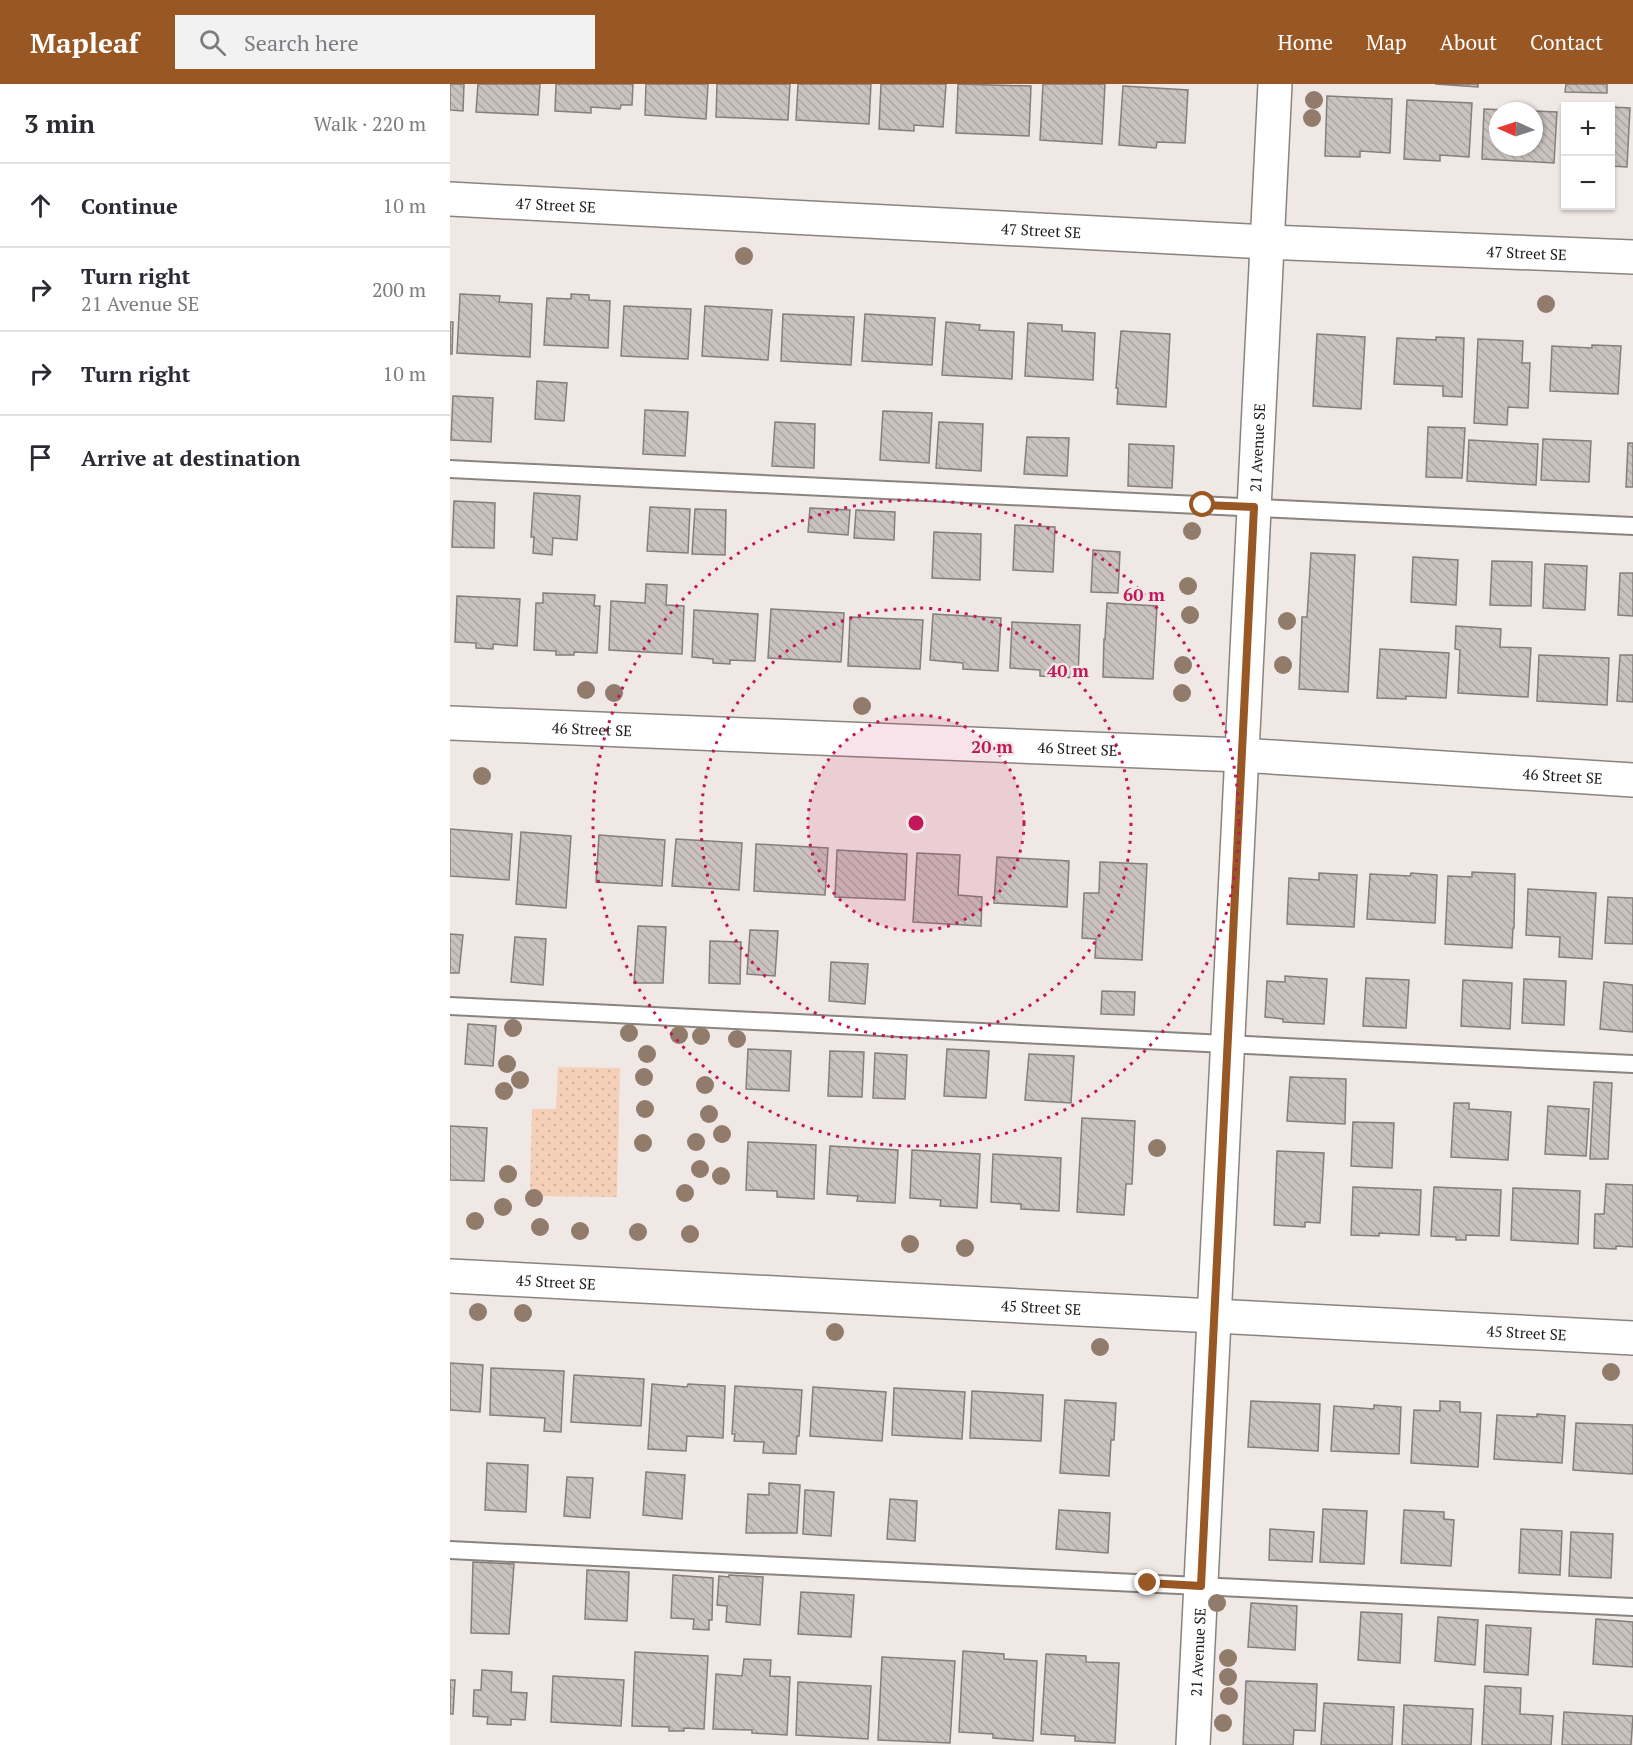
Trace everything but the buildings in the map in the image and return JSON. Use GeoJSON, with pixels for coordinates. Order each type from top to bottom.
{"type":"FeatureCollection","features":[{"type":"Feature","properties":{"kind":"street","name":"21 Avenue SE"},"geometry":{"type":"LineString","coordinates":[[1193,1745],[1275,84]]}},
{"type":"Feature","properties":{"kind":"street","name":"47 Street SE"},"geometry":{"type":"LineString","coordinates":[[450,199],[1267,242],[1633,257]]}},
{"type":"Feature","properties":{"kind":"street","name":"46 Street SE"},"geometry":{"type":"LineString","coordinates":[[450,723],[1241,754],[1633,780]]}},
{"type":"Feature","properties":{"kind":"street","name":"45 Street SE"},"geometry":{"type":"LineString","coordinates":[[450,1276],[1633,1338]]}},
{"type":"Feature","properties":{"kind":"lane"},"geometry":{"type":"LineString","coordinates":[[450,469],[1633,526]]}},
{"type":"Feature","properties":{"kind":"lane"},"geometry":{"type":"LineString","coordinates":[[450,1006],[1633,1064]]}},
{"type":"Feature","properties":{"kind":"lane"},"geometry":{"type":"LineString","coordinates":[[450,1550],[1633,1607]]}},
{"type":"Feature","properties":{"kind":"shaded area"},"geometry":{"type":"Polygon","coordinates":[[[558,1067],[620,1068],[617,1197],[530,1196],[532,1109],[556,1109],[558,1067]]]}},
{"type":"Feature","properties":{"kind":"route"},"geometry":{"type":"LineString","coordinates":[[1148,1583],[1201,1586],[1254,507],[1203,505]]}}]}
